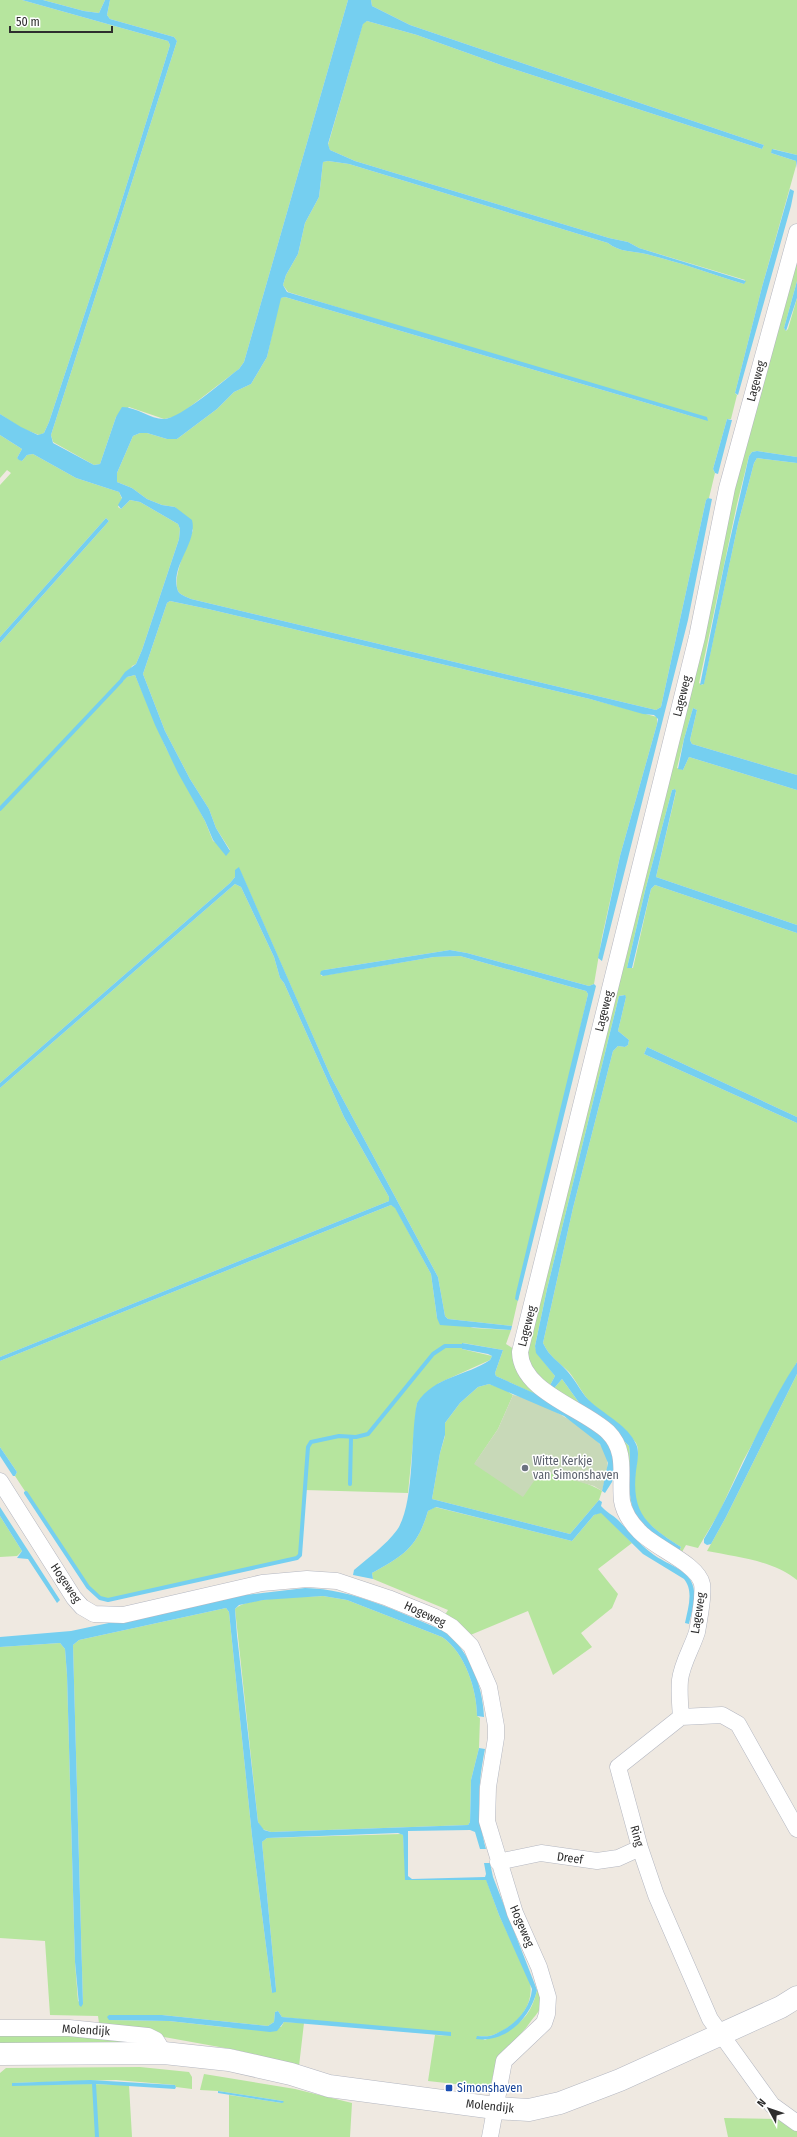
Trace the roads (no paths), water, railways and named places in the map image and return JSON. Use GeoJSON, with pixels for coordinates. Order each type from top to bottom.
{"type":"FeatureCollection","features":[{"type":"Feature","properties":{"kind":"main road","name":"Molendijk"},"geometry":{"type":"LineString","coordinates":[[0,2054],[164,2053],[229,2060],[291,2074],[329,2086],[495,2108],[529,2110],[560,2103],[620,2080],[781,2007],[797,1997]]}},
{"type":"Feature","properties":{"kind":"street","name":"Lageweg"},"geometry":{"type":"LineString","coordinates":[[681,1717],[680,1680],[696,1632],[701,1608],[702,1585],[700,1576],[654,1544],[630,1520],[622,1501],[623,1467],[621,1454],[616,1443],[608,1433],[590,1419],[535,1383],[524,1370],[520,1361],[520,1352],[696,637],[728,488],[797,232]]}},
{"type":"Feature","properties":{"kind":"street","name":"Hogeweg"},"geometry":{"type":"LineString","coordinates":[[0,1481],[74,1598],[82,1607],[94,1614],[123,1615],[262,1583],[307,1579],[337,1581],[388,1598],[435,1617],[452,1627],[462,1636],[476,1656],[489,1687],[493,1706],[496,1738],[488,1787],[487,1821],[498,1862],[515,1913],[539,1967],[548,1997],[547,2014],[544,2023],[504,2061],[490,2137]]}},
{"type":"Feature","properties":{"kind":"street"},"geometry":{"type":"LineString","coordinates":[[681,1717],[722,1715],[738,1724],[797,1829]]}},
{"type":"Feature","properties":{"kind":"street","name":"Ring"},"geometry":{"type":"LineString","coordinates":[[681,1717],[618,1767],[640,1848],[656,1895],[704,2006],[715,2027],[721,2033],[756,2085],[780,2112],[797,2123]]}},
{"type":"Feature","properties":{"kind":"street","name":"Dreef"},"geometry":{"type":"LineString","coordinates":[[498,1862],[541,1853],[596,1861],[618,1858],[640,1848]]}},
{"type":"Feature","properties":{"kind":"street","name":"Molendijk"},"geometry":{"type":"LineString","coordinates":[[0,2028],[70,2028],[148,2036],[156,2040],[164,2053]]}},
{"type":"Feature","properties":{"kind":"street"},"geometry":{"type":"LineString","coordinates":[[780,2112],[797,2109]]}},
{"type":"Feature","properties":{"kind":"water"},"geometry":{"type":"Polygon","coordinates":[[[22,0],[43,0],[84,11],[99,13],[105,0],[110,0],[107,15],[110,19],[174,37],[177,41],[51,435],[53,443],[94,465],[100,464],[116,417],[122,407],[133,409],[154,417],[164,419],[171,417],[180,413],[202,398],[239,369],[244,362],[348,0],[371,0],[372,6],[410,25],[764,145],[762,149],[501,65],[417,35],[367,21],[363,24],[328,144],[330,150],[355,161],[609,238],[628,242],[639,248],[746,281],[744,284],[658,257],[621,250],[608,243],[349,164],[328,161],[323,162],[319,197],[305,223],[298,254],[286,275],[283,285],[287,292],[707,417],[708,421],[285,297],[281,298],[267,357],[251,384],[234,392],[217,409],[177,439],[167,439],[147,433],[140,433],[133,436],[117,473],[117,482],[132,488],[147,499],[162,505],[175,507],[192,520],[193,529],[191,537],[177,573],[176,582],[178,591],[182,595],[191,599],[656,710],[661,707],[706,500],[708,498],[712,499],[688,620],[602,961],[598,958],[620,856],[657,724],[658,719],[654,715],[643,714],[590,699],[170,601],[167,603],[143,674],[165,731],[190,779],[209,809],[216,828],[230,851],[226,856],[213,840],[205,821],[178,773],[155,725],[135,675],[127,677],[122,682],[120,679],[125,672],[136,664],[142,650],[179,539],[180,529],[178,524],[140,502],[130,500],[121,509],[118,505],[122,498],[119,492],[76,478],[33,454],[27,455],[22,461],[19,460],[17,458],[22,449],[0,435],[0,414],[21,427],[38,435],[44,433],[49,422],[117,216],[170,45],[168,41],[22,0]]]}},
{"type":"Feature","properties":{"kind":"water"},"geometry":{"type":"Polygon","coordinates":[[[772,149],[797,155],[797,168],[796,161],[771,153],[772,149]]]}},
{"type":"Feature","properties":{"kind":"water"},"geometry":{"type":"Polygon","coordinates":[[[790,189],[794,191],[791,206],[738,395],[735,393],[762,287],[790,189]]]}},
{"type":"Feature","properties":{"kind":"water"},"geometry":{"type":"Polygon","coordinates":[[[797,281],[797,298],[786,331],[784,328],[797,281]]]}},
{"type":"Feature","properties":{"kind":"water"},"geometry":{"type":"Polygon","coordinates":[[[727,419],[732,420],[718,474],[715,473],[713,469],[727,419]]]}},
{"type":"Feature","properties":{"kind":"water"},"geometry":{"type":"Polygon","coordinates":[[[757,451],[797,457],[797,463],[757,458],[754,463],[738,524],[704,684],[700,685],[724,566],[749,456],[752,452],[757,451]]]}},
{"type":"Feature","properties":{"kind":"water"},"geometry":{"type":"Polygon","coordinates":[[[106,518],[109,521],[0,643],[0,637],[106,518]]]}},
{"type":"Feature","properties":{"kind":"water"},"geometry":{"type":"Polygon","coordinates":[[[693,708],[697,710],[690,740],[692,744],[797,775],[797,790],[689,757],[683,770],[678,769],[684,739],[693,708]]]}},
{"type":"Feature","properties":{"kind":"water"},"geometry":{"type":"Polygon","coordinates":[[[675,789],[676,791],[656,877],[797,925],[797,933],[655,885],[651,889],[632,968],[627,968],[645,891],[672,790],[675,789]]]}},
{"type":"Feature","properties":{"kind":"water"},"geometry":{"type":"Polygon","coordinates":[[[239,867],[331,1077],[438,1277],[445,1316],[448,1319],[512,1326],[511,1330],[440,1325],[437,1318],[431,1274],[395,1208],[391,1205],[0,1361],[0,1357],[389,1201],[389,1197],[344,1117],[284,983],[280,978],[274,957],[241,887],[235,884],[0,1088],[0,1083],[230,883],[235,877],[235,870],[239,867]]]}},
{"type":"Feature","properties":{"kind":"water"},"geometry":{"type":"Polygon","coordinates":[[[450,950],[467,953],[589,986],[594,984],[596,986],[518,1301],[515,1299],[516,1293],[588,994],[586,991],[460,956],[434,957],[323,976],[320,974],[321,971],[324,970],[450,950]]]}},
{"type":"Feature","properties":{"kind":"water"},"geometry":{"type":"Polygon","coordinates":[[[625,995],[626,997],[618,1031],[629,1040],[628,1045],[625,1047],[618,1046],[613,1051],[573,1208],[543,1343],[551,1356],[568,1372],[588,1400],[623,1427],[636,1444],[638,1458],[635,1486],[639,1508],[651,1525],[681,1547],[679,1551],[657,1537],[642,1524],[636,1516],[632,1507],[630,1495],[629,1446],[610,1427],[580,1404],[562,1379],[551,1392],[548,1389],[555,1376],[536,1353],[535,1346],[547,1289],[619,996],[625,995]]]}},
{"type":"Feature","properties":{"kind":"water"},"geometry":{"type":"Polygon","coordinates":[[[647,1047],[797,1117],[797,1123],[644,1054],[647,1047]]]}},
{"type":"Feature","properties":{"kind":"water"},"geometry":{"type":"Polygon","coordinates":[[[462,1343],[503,1350],[495,1373],[496,1376],[547,1399],[605,1437],[617,1465],[612,1482],[605,1493],[602,1491],[608,1463],[600,1444],[564,1416],[489,1384],[478,1387],[460,1403],[445,1423],[445,1435],[440,1453],[432,1499],[570,1534],[599,1500],[602,1502],[601,1506],[618,1520],[649,1551],[680,1570],[691,1581],[694,1597],[689,1624],[685,1623],[690,1594],[684,1579],[643,1554],[601,1513],[594,1515],[572,1541],[436,1507],[428,1511],[419,1534],[408,1549],[393,1561],[372,1573],[373,1579],[353,1575],[354,1570],[393,1536],[403,1518],[407,1504],[417,1403],[432,1387],[451,1377],[481,1365],[490,1360],[492,1356],[462,1349],[462,1343]]]}},
{"type":"Feature","properties":{"kind":"water"},"geometry":{"type":"Polygon","coordinates":[[[797,1362],[797,1374],[726,1517],[711,1544],[707,1545],[704,1543],[704,1539],[728,1495],[772,1405],[797,1362]]]}},
{"type":"Feature","properties":{"kind":"water"},"geometry":{"type":"Polygon","coordinates":[[[0,1447],[17,1472],[15,1476],[13,1476],[0,1456],[0,1447]]]}},
{"type":"Feature","properties":{"kind":"water"},"geometry":{"type":"Polygon","coordinates":[[[0,1507],[60,1600],[57,1603],[28,1559],[17,1558],[22,1551],[0,1516],[0,1507]]]}},
{"type":"Feature","properties":{"kind":"water"},"geometry":{"type":"Polygon","coordinates":[[[305,1588],[341,1592],[358,1597],[392,1609],[442,1630],[460,1647],[473,1669],[481,1693],[484,1717],[477,1716],[475,1695],[468,1672],[463,1662],[457,1652],[442,1637],[347,1600],[323,1596],[263,1600],[239,1605],[235,1609],[237,1635],[258,1822],[264,1830],[271,1832],[468,1825],[470,1822],[471,1780],[479,1748],[485,1749],[481,1775],[479,1811],[486,1849],[480,1849],[475,1832],[470,1830],[408,1831],[408,1876],[412,1879],[485,1877],[486,1874],[484,1863],[490,1863],[493,1877],[537,1990],[529,2010],[523,2018],[516,2026],[498,2037],[476,2039],[477,2036],[493,2035],[514,2023],[528,2004],[532,1989],[499,1915],[486,1880],[405,1880],[403,1835],[398,1833],[267,1838],[262,1842],[276,1989],[276,1992],[272,1993],[252,1836],[229,1612],[226,1608],[79,1640],[73,1645],[83,2004],[81,2007],[79,2005],[75,1962],[65,1649],[60,1643],[0,1647],[0,1637],[71,1631],[236,1596],[305,1588]]]}},
{"type":"Feature","properties":{"kind":"water"},"geometry":{"type":"Polygon","coordinates":[[[278,2011],[282,2017],[451,2032],[451,2036],[284,2022],[277,2031],[270,2032],[169,2021],[109,2020],[107,2017],[109,2015],[162,2015],[268,2026],[274,2022],[275,2012],[278,2011]]]}},
{"type":"Feature","properties":{"kind":"water"},"geometry":{"type":"Polygon","coordinates":[[[90,2080],[175,2085],[176,2087],[175,2089],[97,2084],[12,2086],[12,2083],[90,2080]]]}},
{"type":"Feature","properties":{"kind":"water"},"geometry":{"type":"Polygon","coordinates":[[[218,2091],[284,2102],[282,2103],[218,2093],[218,2091]]]}},
{"type":"Feature","properties":{"kind":"waterway"},"geometry":{"type":"LineString","coordinates":[[0,809],[121,681]]}},
{"type":"Feature","properties":{"kind":"waterway"},"geometry":{"type":"LineString","coordinates":[[26,1493],[88,1587],[100,1598],[108,1600],[297,1558],[300,1555],[308,1447],[311,1442],[339,1436],[356,1437],[368,1434],[433,1354],[445,1346],[462,1346]]}},
{"type":"Feature","properties":{"kind":"waterway"},"geometry":{"type":"LineString","coordinates":[[350,1484],[351,1437]]}},
{"type":"Feature","properties":{"kind":"waterway"},"geometry":{"type":"LineString","coordinates":[[94,2084],[97,2137]]}},
{"type":"Feature","properties":{"kind":"place","name":"Witte Kerkje van Simonshaven"},"geometry":{"type":"Point","coordinates":[525,1468]}},
{"type":"Feature","properties":{"kind":"place","name":"Simonshaven"},"geometry":{"type":"Point","coordinates":[449,2088]}}]}
